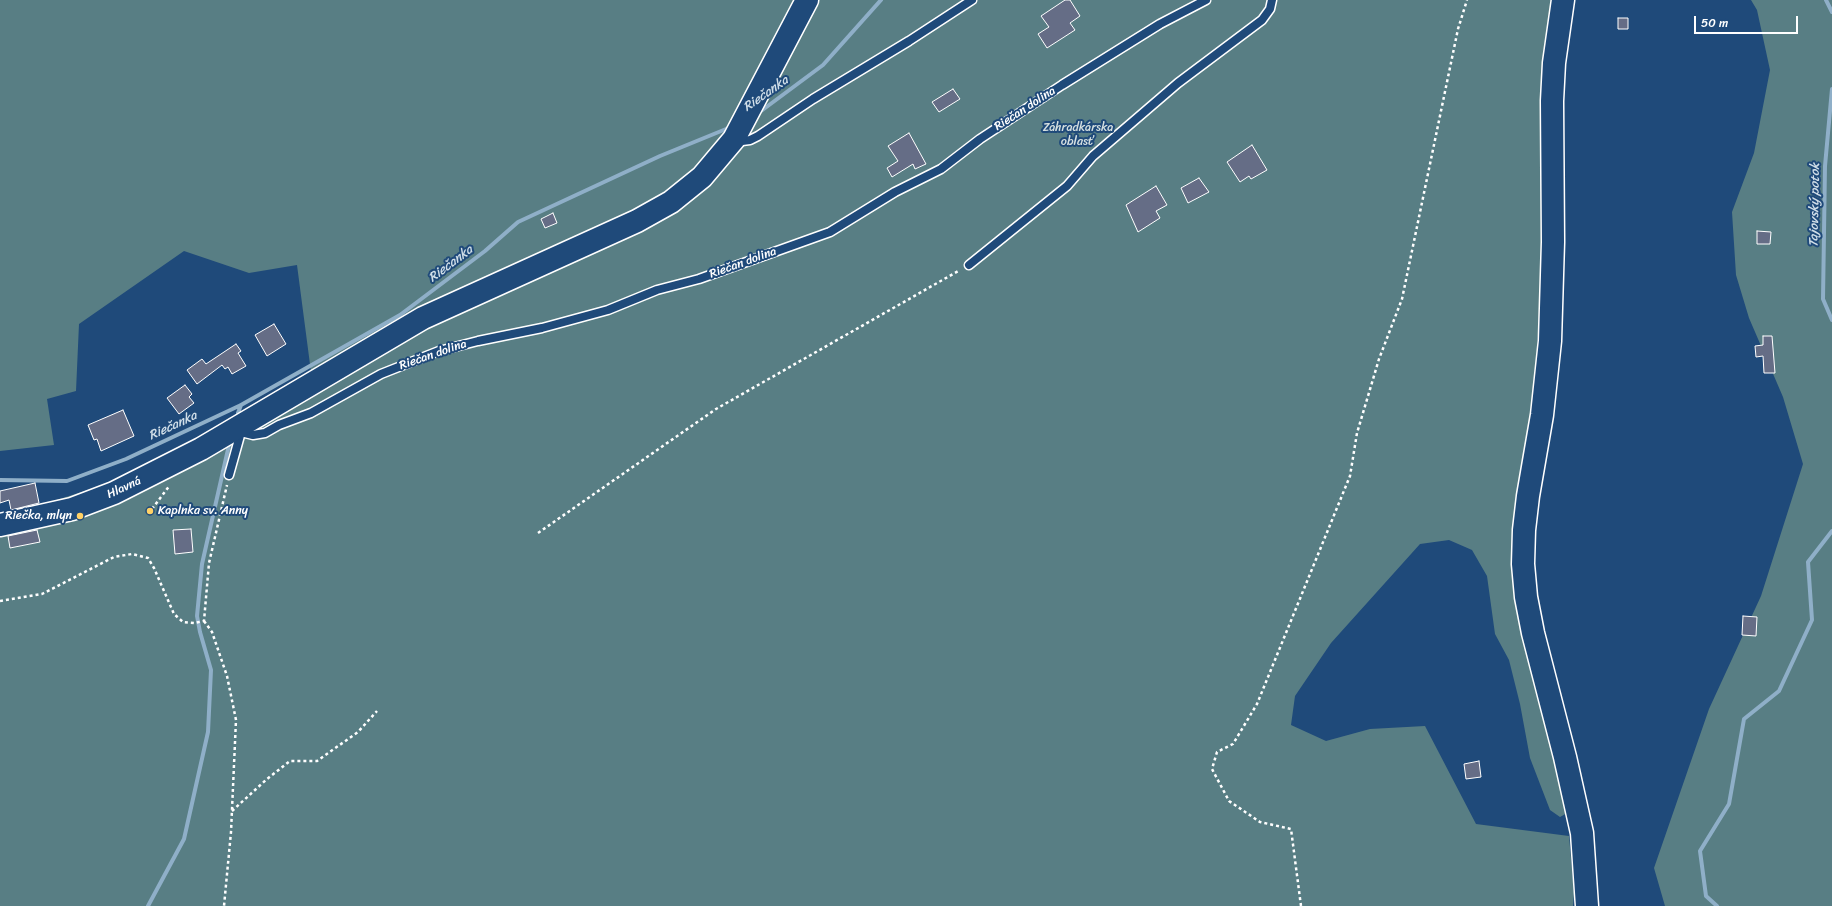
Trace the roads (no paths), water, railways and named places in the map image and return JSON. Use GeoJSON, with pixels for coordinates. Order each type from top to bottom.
{"type":"FeatureCollection","features":[{"type":"Feature","properties":{"kind":"street"},"geometry":{"type":"LineString","coordinates":[[740,129],[807,0]]}},
{"type":"Feature","properties":{"kind":"street"},"geometry":{"type":"LineString","coordinates":[[1563,0],[1554,63],[1552,101],[1553,242],[1550,341],[1542,415],[1528,496],[1523,564],[1526,597],[1533,633],[1563,750],[1582,833],[1587,906]]}},
{"type":"Feature","properties":{"kind":"street","name":"Hlavná"},"geometry":{"type":"LineString","coordinates":[[0,525],[72,509],[114,493],[240,429],[314,381],[435,312],[655,212],[671,202],[702,177],[740,129]]}},
{"type":"Feature","properties":{"kind":"lane"},"geometry":{"type":"LineString","coordinates":[[740,129],[742,141],[750,140],[758,136],[807,103],[909,41],[972,0]]}},
{"type":"Feature","properties":{"kind":"lane","name":"Riečan dolina"},"geometry":{"type":"LineString","coordinates":[[240,429],[253,435],[264,433],[279,425],[311,413],[381,374],[439,351],[478,341],[542,328],[608,310],[657,290],[699,279],[830,232],[895,192],[941,168],[980,139],[1056,89],[1160,24],[1206,0]]}},
{"type":"Feature","properties":{"kind":"lane"},"geometry":{"type":"LineString","coordinates":[[969,265],[1067,186],[1093,156],[1178,83],[1262,20],[1270,9],[1272,0]]}},
{"type":"Feature","properties":{"kind":"lane"},"geometry":{"type":"LineString","coordinates":[[229,475],[240,429]]}},
{"type":"Feature","properties":{"kind":"waterway","name":"Riečanka"},"geometry":{"type":"LineString","coordinates":[[757,114],[823,65],[881,0]]}},
{"type":"Feature","properties":{"kind":"waterway","name":"Tajovský potok"},"geometry":{"type":"LineString","coordinates":[[1826,0],[1832,12]]}},
{"type":"Feature","properties":{"kind":"waterway","name":"Tajovský potok"},"geometry":{"type":"LineString","coordinates":[[1832,89],[1825,166],[1823,299],[1832,320]]}},
{"type":"Feature","properties":{"kind":"waterway","name":"Riečanka"},"geometry":{"type":"LineString","coordinates":[[0,480],[67,481],[126,459],[241,405],[400,315],[485,251],[518,222],[660,156],[731,127]]}},
{"type":"Feature","properties":{"kind":"waterway","name":"Riečanka"},"geometry":{"type":"LineString","coordinates":[[238,413],[241,405]]}},
{"type":"Feature","properties":{"kind":"waterway"},"geometry":{"type":"LineString","coordinates":[[148,906],[184,839],[208,732],[211,670],[197,616],[202,564],[229,445]]}},
{"type":"Feature","properties":{"kind":"waterway","name":"Tajovský potok"},"geometry":{"type":"LineString","coordinates":[[1717,906],[1706,896],[1700,851],[1729,804],[1744,719],[1779,691],[1812,620],[1808,562],[1832,531]]}},
{"type":"Feature","properties":{"kind":"place","name":"Kaplnka sv. Anny"},"geometry":{"type":"Point","coordinates":[150,511]}},
{"type":"Feature","properties":{"kind":"place","name":"Riečka, mlyn"},"geometry":{"type":"Point","coordinates":[80,516]}},
{"type":"Feature","properties":{"kind":"park label","name":"Záhradkárska oblasť"},"geometry":{"type":"Point","coordinates":[1078,135]}}]}
